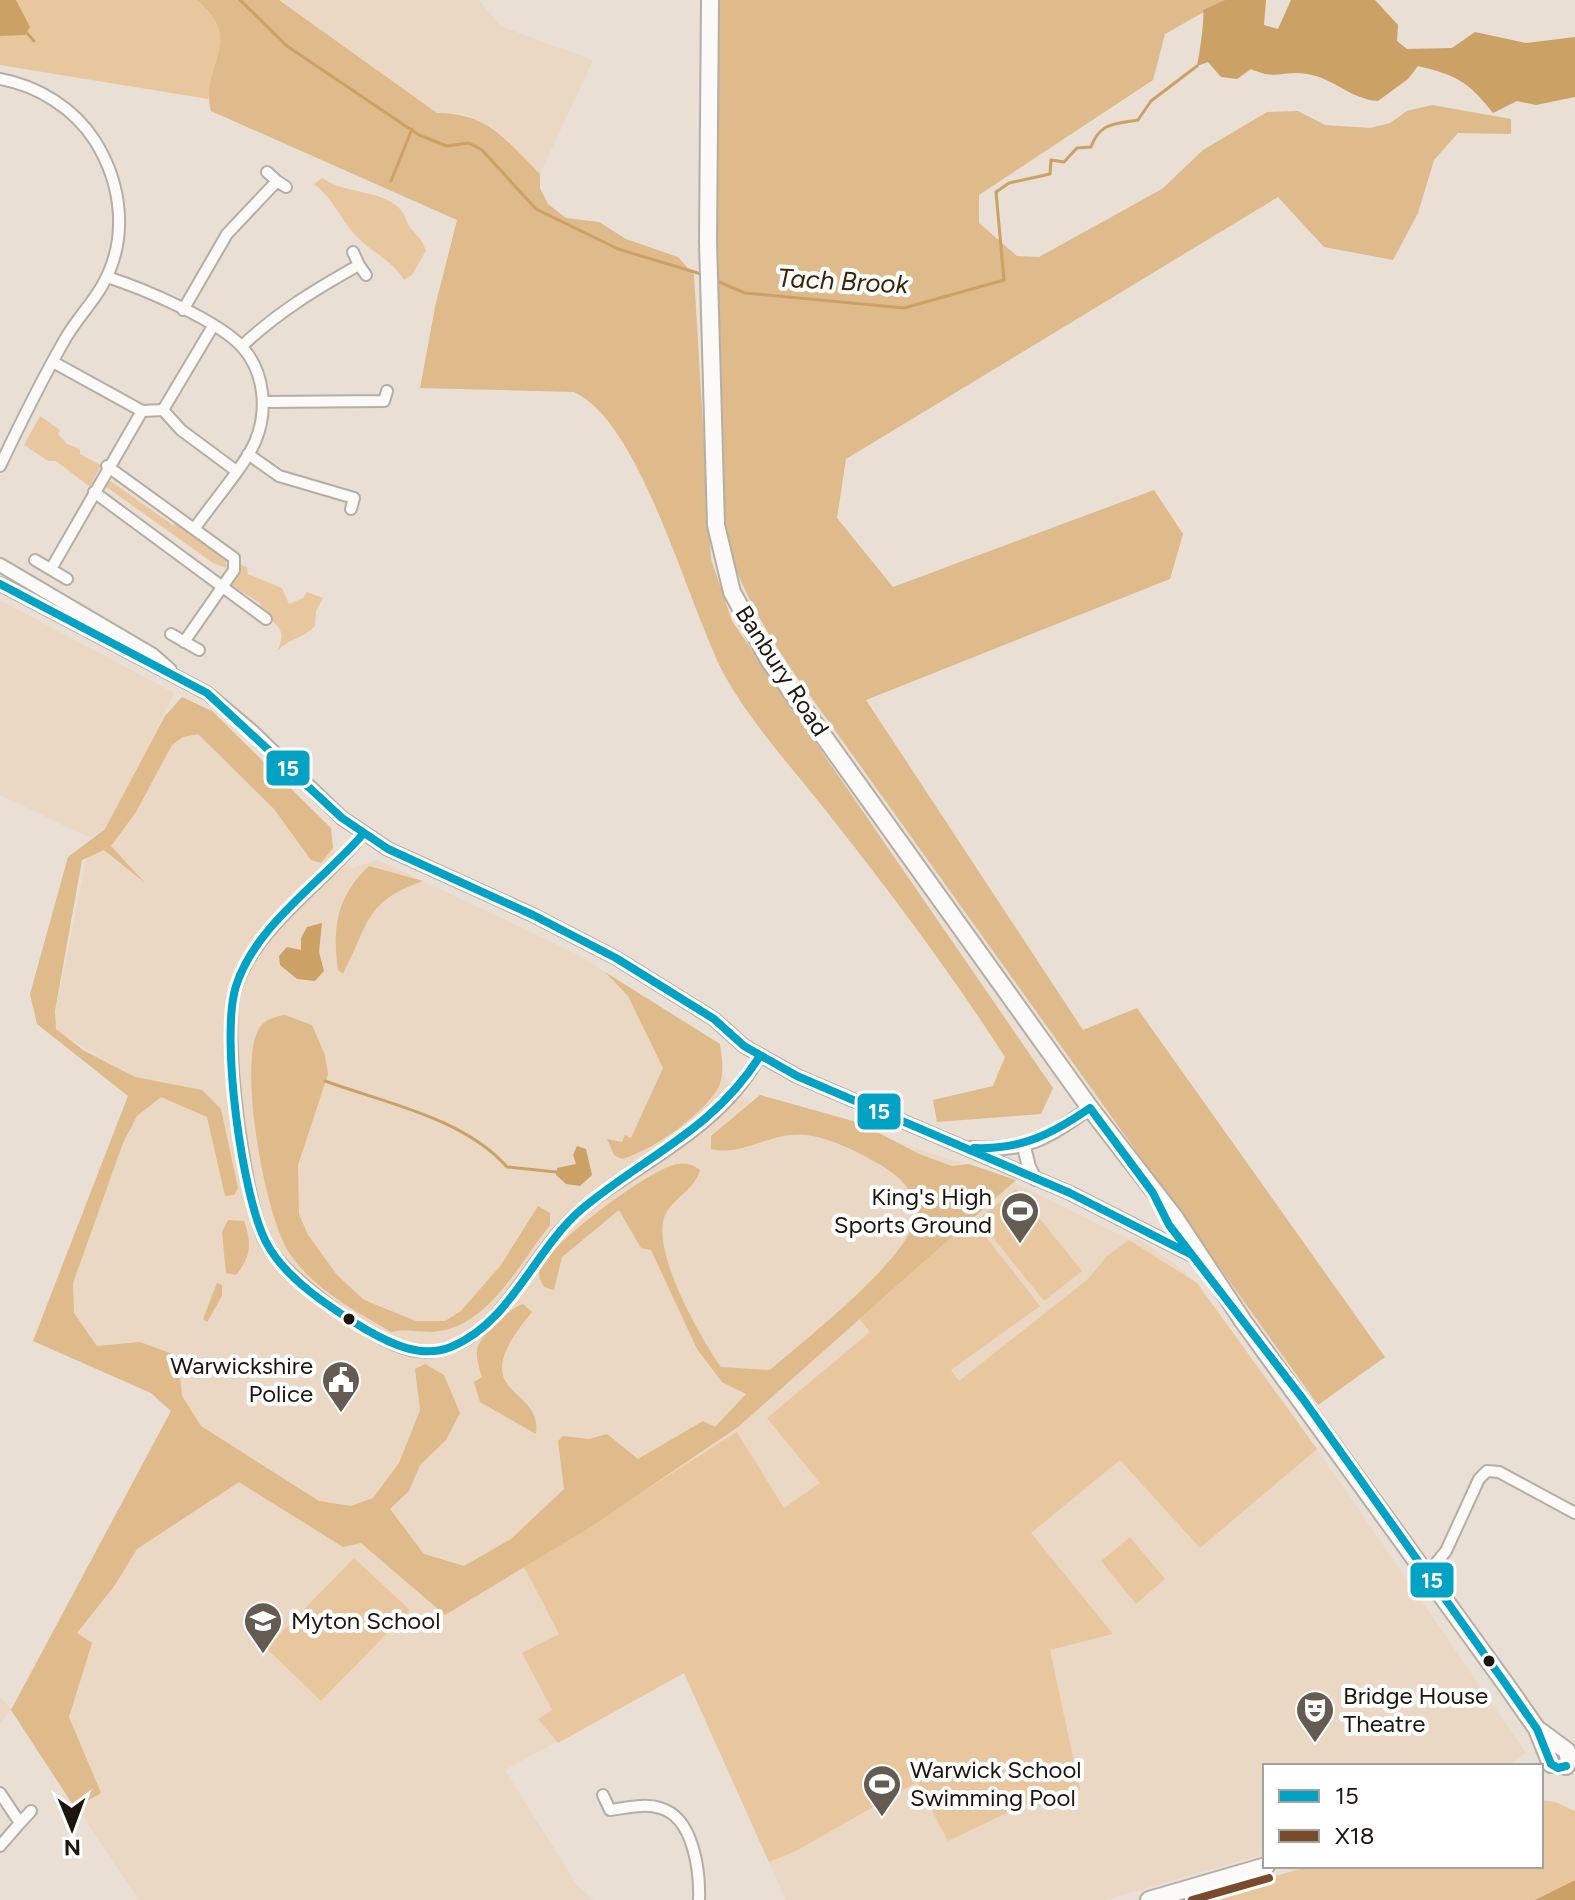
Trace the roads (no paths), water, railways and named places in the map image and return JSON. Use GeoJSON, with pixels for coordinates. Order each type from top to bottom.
{"type":"FeatureCollection","features":[{"type":"Feature","properties":{"kind":"main road","name":"Banbury Road"},"geometry":{"type":"LineString","coordinates":[[710,0],[708,227],[714,499],[728,581],[751,631],[1090,1108],[1175,1218],[1219,1286],[1560,1760]]}},
{"type":"Feature","properties":{"kind":"main road","name":"Banbury Road"},"geometry":{"type":"LineString","coordinates":[[1153,1193],[1161,1215],[1205,1275],[1219,1286]]}},
{"type":"Feature","properties":{"kind":"main road"},"geometry":{"type":"LineString","coordinates":[[1149,1900],[1263,1867]]}},
{"type":"Feature","properties":{"kind":"street"},"geometry":{"type":"LineString","coordinates":[[0,79],[31,88],[56,101],[75,116],[102,153],[113,176],[119,211],[115,257],[107,277],[53,362],[0,465]]}},
{"type":"Feature","properties":{"kind":"street"},"geometry":{"type":"LineString","coordinates":[[183,310],[227,234],[281,184],[267,172]]}},
{"type":"Feature","properties":{"kind":"street"},"geometry":{"type":"LineString","coordinates":[[353,252],[366,275]]}},
{"type":"Feature","properties":{"kind":"street"},"geometry":{"type":"LineString","coordinates":[[242,346],[284,309],[359,265]]}},
{"type":"Feature","properties":{"kind":"street"},"geometry":{"type":"LineString","coordinates":[[107,277],[213,326],[242,346],[258,376],[264,402],[258,434],[248,454],[195,528]]}},
{"type":"Feature","properties":{"kind":"street"},"geometry":{"type":"LineString","coordinates":[[163,410],[213,326]]}},
{"type":"Feature","properties":{"kind":"street"},"geometry":{"type":"LineString","coordinates":[[53,362],[142,411],[163,410]]}},
{"type":"Feature","properties":{"kind":"street"},"geometry":{"type":"LineString","coordinates":[[264,402],[385,402]]}},
{"type":"Feature","properties":{"kind":"street"},"geometry":{"type":"LineString","coordinates":[[163,410],[181,430],[235,470]]}},
{"type":"Feature","properties":{"kind":"street"},"geometry":{"type":"LineString","coordinates":[[51,569],[107,466],[142,411]]}},
{"type":"Feature","properties":{"kind":"street"},"geometry":{"type":"LineString","coordinates":[[248,454],[279,476],[354,498]]}},
{"type":"Feature","properties":{"kind":"street"},"geometry":{"type":"LineString","coordinates":[[107,466],[234,558],[234,570],[184,642]]}},
{"type":"Feature","properties":{"kind":"street"},"geometry":{"type":"LineString","coordinates":[[94,492],[224,585],[266,619]]}},
{"type":"Feature","properties":{"kind":"street"},"geometry":{"type":"LineString","coordinates":[[35,560],[67,579]]}},
{"type":"Feature","properties":{"kind":"street"},"geometry":{"type":"LineString","coordinates":[[0,565],[153,655],[179,677],[228,709],[363,834],[411,862],[533,915],[685,995],[760,1056],[819,1086],[1070,1193],[1192,1255]]}},
{"type":"Feature","properties":{"kind":"street"},"geometry":{"type":"LineString","coordinates":[[0,584],[147,665],[179,677]]}},
{"type":"Feature","properties":{"kind":"street"},"geometry":{"type":"LineString","coordinates":[[171,634],[199,650]]}},
{"type":"Feature","properties":{"kind":"street"},"geometry":{"type":"LineString","coordinates":[[363,834],[254,953],[232,1000],[229,1047],[254,1205],[266,1242],[296,1277],[388,1343],[416,1351],[437,1351],[460,1344],[479,1331],[559,1229],[590,1203],[688,1137],[733,1096],[760,1056]]}},
{"type":"Feature","properties":{"kind":"street"},"geometry":{"type":"LineString","coordinates":[[965,1148],[1024,1147],[1045,1138],[1090,1108]]}},
{"type":"Feature","properties":{"kind":"street"},"geometry":{"type":"LineString","coordinates":[[1024,1147],[1027,1164],[1035,1179]]}},
{"type":"Feature","properties":{"kind":"street"},"geometry":{"type":"LineString","coordinates":[[1428,1573],[1443,1555],[1479,1479],[1487,1471],[1499,1472],[1575,1513]]}},
{"type":"Feature","properties":{"kind":"street"},"geometry":{"type":"LineString","coordinates":[[0,1793],[20,1823]]}},
{"type":"Feature","properties":{"kind":"street"},"geometry":{"type":"LineString","coordinates":[[603,1795],[610,1810],[647,1806],[665,1809],[674,1815],[698,1859],[699,1900]]}},
{"type":"Feature","properties":{"kind":"street"},"geometry":{"type":"LineString","coordinates":[[0,1846],[31,1811]]}},
{"type":"Feature","properties":{"kind":"waterway","name":"Tach Brook"},"geometry":{"type":"LineString","coordinates":[[240,0],[287,46],[419,135],[447,146],[469,143],[482,150],[536,209],[618,249],[701,274]]}},
{"type":"Feature","properties":{"kind":"waterway"},"geometry":{"type":"LineString","coordinates":[[26,32],[34,41]]}},
{"type":"Feature","properties":{"kind":"waterway","name":"Tach Brook"},"geometry":{"type":"LineString","coordinates":[[717,281],[745,293],[904,308],[1004,280],[996,192],[1009,183],[1050,174],[1051,160],[1064,162],[1077,148],[1091,147],[1104,129],[1138,120],[1151,101],[1197,66]]}},
{"type":"Feature","properties":{"kind":"waterway"},"geometry":{"type":"LineString","coordinates":[[391,181],[412,129]]}},
{"type":"Feature","properties":{"kind":"waterway"},"geometry":{"type":"LineString","coordinates":[[325,1081],[446,1124],[489,1150],[507,1167],[556,1172]]}},
{"type":"Feature","properties":{"kind":"place","name":"King's High Sports Ground"},"geometry":{"type":"Point","coordinates":[1020,1245]}},
{"type":"Feature","properties":{"kind":"place","name":"Warwickshire Police"},"geometry":{"type":"Point","coordinates":[341,1414]}},
{"type":"Feature","properties":{"kind":"place","name":"Myton School"},"geometry":{"type":"Point","coordinates":[263,1655]}},
{"type":"Feature","properties":{"kind":"place","name":"Bridge House Theatre"},"geometry":{"type":"Point","coordinates":[1315,1744]}},
{"type":"Feature","properties":{"kind":"place","name":"Warwick School Swimming Pool"},"geometry":{"type":"Point","coordinates":[882,1818]}}]}
